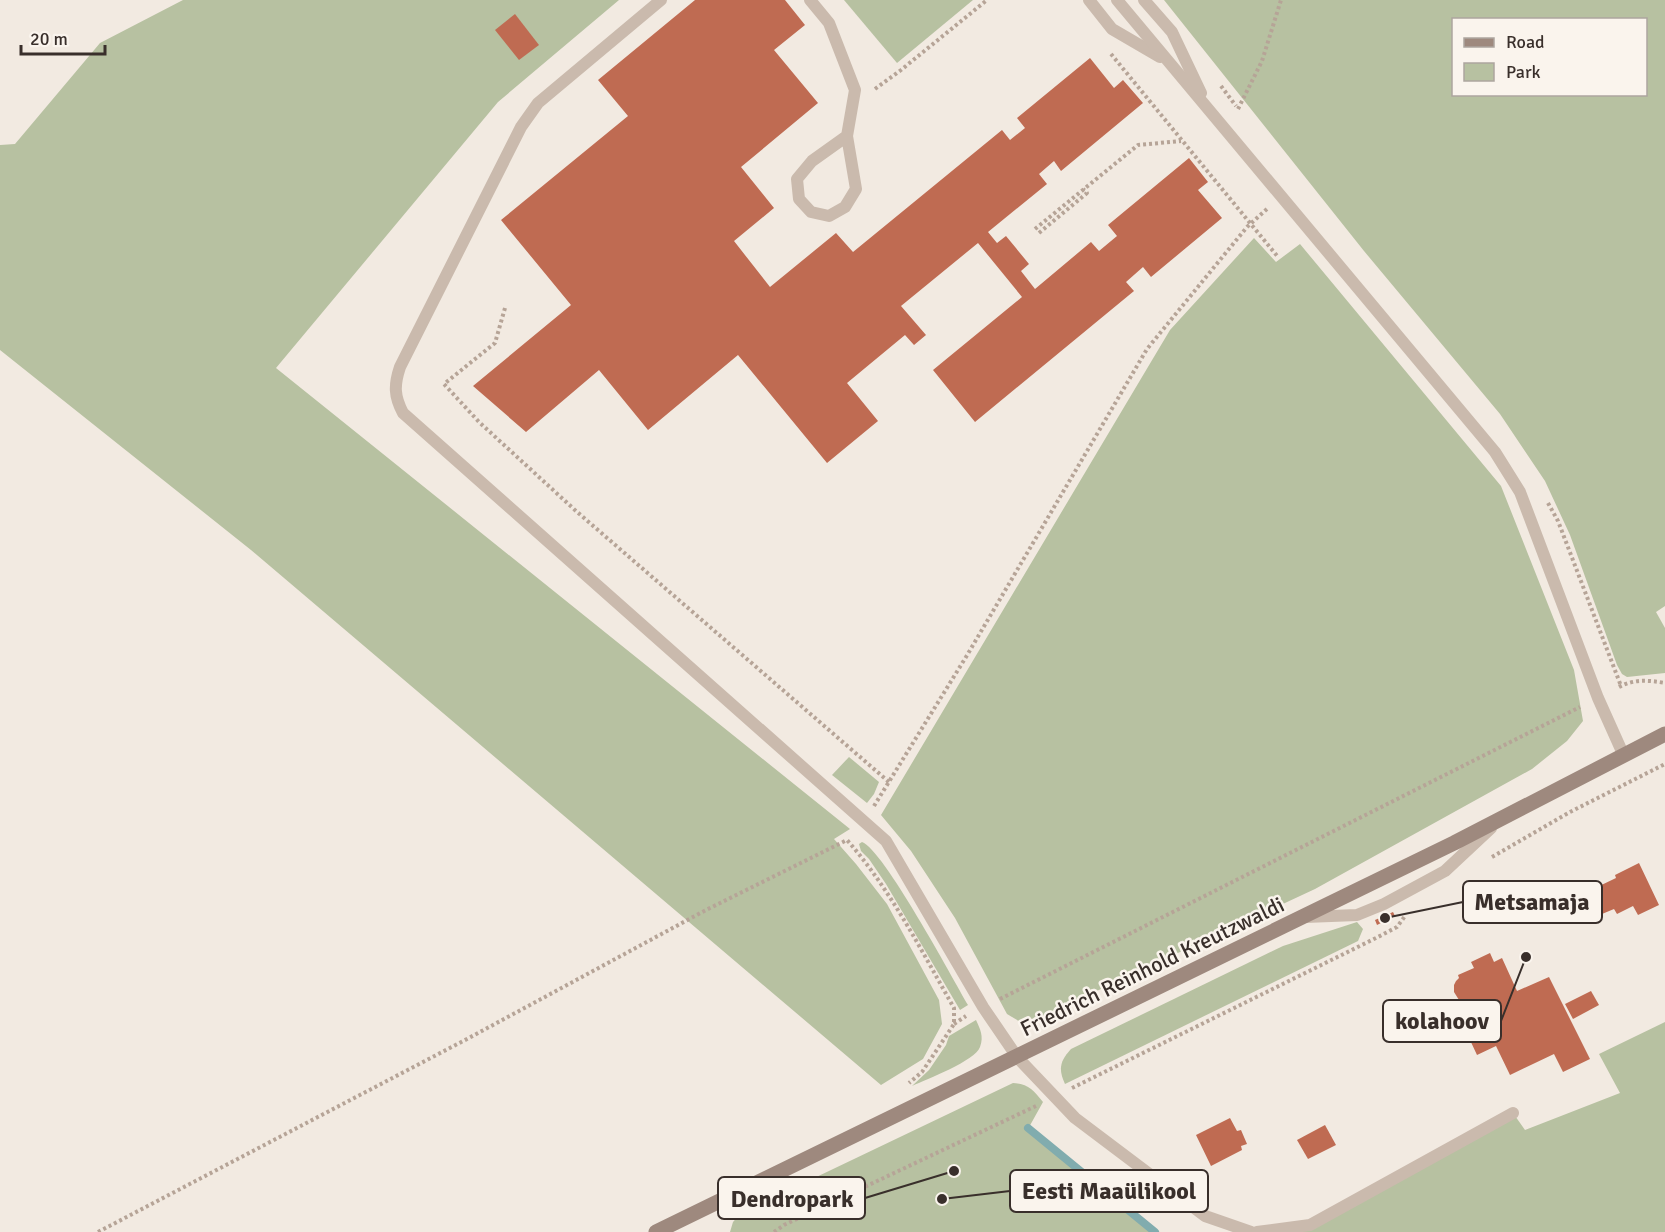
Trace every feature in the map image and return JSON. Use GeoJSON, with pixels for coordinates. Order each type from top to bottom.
{"type":"FeatureCollection","features":[{"type":"Feature","properties":{"kind":"main road","name":"Friedrich Reinhold Kreutzwaldi"},"geometry":{"type":"LineString","coordinates":[[656,1232],[1304,917],[1498,821],[1665,734]]}},
{"type":"Feature","properties":{"kind":"lane"},"geometry":{"type":"LineString","coordinates":[[662,0],[538,103],[521,127],[400,367],[396,380],[396,399],[403,413],[886,841],[983,1007],[1017,1057],[1075,1118],[1205,1215],[1251,1232]]}},
{"type":"Feature","properties":{"kind":"lane"},"geometry":{"type":"LineString","coordinates":[[810,0],[829,23],[855,90],[847,136],[856,189],[845,207],[829,216],[811,212],[799,199],[796,179],[812,161],[847,136]]}},
{"type":"Feature","properties":{"kind":"lane"},"geometry":{"type":"LineString","coordinates":[[1089,0],[1112,29],[1169,62]]}},
{"type":"Feature","properties":{"kind":"lane"},"geometry":{"type":"LineString","coordinates":[[1117,0],[1495,452],[1520,492],[1598,698],[1623,756]]}},
{"type":"Feature","properties":{"kind":"lane"},"geometry":{"type":"LineString","coordinates":[[1144,0],[1172,32],[1208,108]]}},
{"type":"Feature","properties":{"kind":"lane"},"geometry":{"type":"LineString","coordinates":[[1304,917],[1357,915],[1384,904],[1445,871],[1498,821]]}},
{"type":"Feature","properties":{"kind":"lane"},"geometry":{"type":"LineString","coordinates":[[1257,1232],[1310,1225],[1514,1113]]}},
{"type":"Feature","properties":{"kind":"path"},"geometry":{"type":"LineString","coordinates":[[852,105],[901,70],[987,0]]}},
{"type":"Feature","properties":{"kind":"path"},"geometry":{"type":"LineString","coordinates":[[1238,109],[1262,61],[1281,0]]}},
{"type":"Feature","properties":{"kind":"path"},"geometry":{"type":"LineString","coordinates":[[1110,52],[1278,257]]}},
{"type":"Feature","properties":{"kind":"path"},"geometry":{"type":"LineString","coordinates":[[1035,229],[1138,145],[1182,140]]}},
{"type":"Feature","properties":{"kind":"path"},"geometry":{"type":"LineString","coordinates":[[1039,233],[1087,193],[1083,189]]}},
{"type":"Feature","properties":{"kind":"path"},"geometry":{"type":"LineString","coordinates":[[98,1232],[467,1039],[705,910],[847,840],[890,782],[1147,349],[1250,224],[1281,196]]}},
{"type":"Feature","properties":{"kind":"path"},"geometry":{"type":"LineString","coordinates":[[505,308],[495,343],[444,384],[479,422],[576,511],[890,782]]}},
{"type":"Feature","properties":{"kind":"path"},"geometry":{"type":"LineString","coordinates":[[903,1088],[922,1072],[954,1024],[983,1007],[1629,682],[1665,683]]}},
{"type":"Feature","properties":{"kind":"path"},"geometry":{"type":"LineString","coordinates":[[1490,858],[1570,812],[1665,764]]}},
{"type":"Feature","properties":{"kind":"path"},"geometry":{"type":"LineString","coordinates":[[847,840],[865,860],[891,897],[954,1008],[954,1024]]}},
{"type":"Feature","properties":{"kind":"path"},"geometry":{"type":"LineString","coordinates":[[774,1232],[784,1225],[974,1136],[1300,976],[1396,927],[1408,913]]}},
{"type":"Feature","properties":{"kind":"green space"},"geometry":{"type":"Polygon","coordinates":[[[183,0],[619,0],[498,102],[276,368],[850,829],[834,839],[887,904],[939,1000],[942,1024],[923,1059],[881,1085],[251,550],[0,350],[0,145],[15,144],[100,43],[183,0]]]}},
{"type":"Feature","properties":{"kind":"green space"},"geometry":{"type":"Polygon","coordinates":[[[844,0],[973,0],[897,63],[844,0]]]}},
{"type":"Feature","properties":{"kind":"green space"},"geometry":{"type":"Polygon","coordinates":[[[1164,0],[1665,0],[1665,606],[1656,612],[1665,628],[1665,673],[1627,677],[1622,674],[1570,535],[1545,481],[1500,414],[1364,251],[1164,0]]]}},
{"type":"Feature","properties":{"kind":"green space"},"geometry":{"type":"Polygon","coordinates":[[[1254,238],[1276,262],[1300,244],[1501,486],[1574,670],[1583,721],[1567,741],[1532,769],[1315,889],[1039,1018],[1022,1023],[1007,1014],[955,918],[911,851],[881,815],[1170,330],[1254,238]]]}},
{"type":"Feature","properties":{"kind":"green space"},"geometry":{"type":"Polygon","coordinates":[[[849,757],[879,782],[867,803],[832,775],[849,757]]]}},
{"type":"Feature","properties":{"kind":"green space"},"geometry":{"type":"Polygon","coordinates":[[[862,842],[872,850],[885,867],[933,944],[968,1005],[960,1010],[886,884],[861,851],[859,844],[862,842]]]}},
{"type":"Feature","properties":{"kind":"green space"},"geometry":{"type":"Polygon","coordinates":[[[1357,922],[1363,929],[1358,941],[1065,1084],[1061,1074],[1061,1065],[1071,1049],[1283,946],[1357,922]]]}},
{"type":"Feature","properties":{"kind":"green space"},"geometry":{"type":"Polygon","coordinates":[[[976,1020],[982,1039],[976,1052],[960,1064],[912,1086],[929,1070],[946,1045],[949,1036],[976,1020]]]}},
{"type":"Feature","properties":{"kind":"green space"},"geometry":{"type":"Polygon","coordinates":[[[1665,1022],[1665,1232],[1257,1232],[1310,1225],[1513,1113],[1525,1130],[1620,1093],[1599,1054],[1665,1022]]]}},
{"type":"Feature","properties":{"kind":"green space"},"geometry":{"type":"Polygon","coordinates":[[[1013,1083],[1030,1088],[1043,1102],[1028,1129],[1155,1232],[730,1232],[733,1222],[741,1213],[1013,1083]]]}},
{"type":"Feature","properties":{"kind":"building"},"geometry":{"type":"Polygon","coordinates":[[[695,0],[785,0],[805,25],[774,50],[818,103],[741,167],[774,208],[734,241],[770,287],[836,233],[853,252],[1002,130],[1010,140],[1025,128],[1017,118],[1090,58],[1114,88],[1123,80],[1143,103],[1061,171],[1054,161],[1039,174],[1047,184],[988,232],[997,243],[1006,236],[1029,264],[1021,271],[1035,289],[1091,242],[1099,251],[1117,236],[1108,225],[1189,158],[1208,182],[1198,190],[1222,218],[1151,277],[1143,267],[1126,282],[1134,291],[975,422],[933,370],[1022,297],[978,243],[901,306],[926,335],[914,345],[905,335],[847,383],[878,421],[827,463],[738,355],[648,430],[599,370],[526,432],[473,386],[571,305],[501,220],[628,116],[598,80],[695,0]]]}},
{"type":"Feature","properties":{"kind":"building"},"geometry":{"type":"Polygon","coordinates":[[[515,14],[539,45],[519,60],[495,30],[515,14]]]}},
{"type":"Feature","properties":{"kind":"building"},"geometry":{"type":"Polygon","coordinates":[[[1639,863],[1659,905],[1638,915],[1633,906],[1617,914],[1614,909],[1602,914],[1591,890],[1639,863]]]}},
{"type":"Feature","properties":{"kind":"building"},"geometry":{"type":"Polygon","coordinates":[[[1393,912],[1395,916],[1377,925],[1375,920],[1393,912]]]}},
{"type":"Feature","properties":{"kind":"building"},"geometry":{"type":"Polygon","coordinates":[[[1490,953],[1494,962],[1502,958],[1517,991],[1549,977],[1590,1059],[1563,1072],[1554,1054],[1510,1075],[1496,1046],[1477,1055],[1470,1040],[1465,1043],[1455,1023],[1459,1021],[1459,1000],[1454,992],[1454,985],[1459,978],[1458,975],[1474,968],[1471,962],[1490,953]]]}},
{"type":"Feature","properties":{"kind":"building"},"geometry":{"type":"Polygon","coordinates":[[[1591,991],[1599,1005],[1573,1019],[1565,1004],[1591,991]]]}},
{"type":"Feature","properties":{"kind":"building"},"geometry":{"type":"Polygon","coordinates":[[[1230,1118],[1237,1131],[1241,1130],[1247,1144],[1241,1146],[1242,1150],[1211,1166],[1196,1135],[1230,1118]]]}},
{"type":"Feature","properties":{"kind":"building"},"geometry":{"type":"Polygon","coordinates":[[[1325,1125],[1336,1145],[1308,1159],[1297,1140],[1325,1125]]]}},
{"type":"Feature","properties":{"kind":"waterway"},"geometry":{"type":"LineString","coordinates":[[1028,1128],[1155,1232]]}},
{"type":"Feature","properties":{"kind":"place","name":"Metsamaja"},"geometry":{"type":"Point","coordinates":[1385,918]}},
{"type":"Feature","properties":{"kind":"place","name":"kolahoov"},"geometry":{"type":"Point","coordinates":[1526,957]}},
{"type":"Feature","properties":{"kind":"place","name":"Dendropark"},"geometry":{"type":"Point","coordinates":[954,1171]}},
{"type":"Feature","properties":{"kind":"place","name":"Eesti Maaülikool"},"geometry":{"type":"Point","coordinates":[942,1199]}}]}
